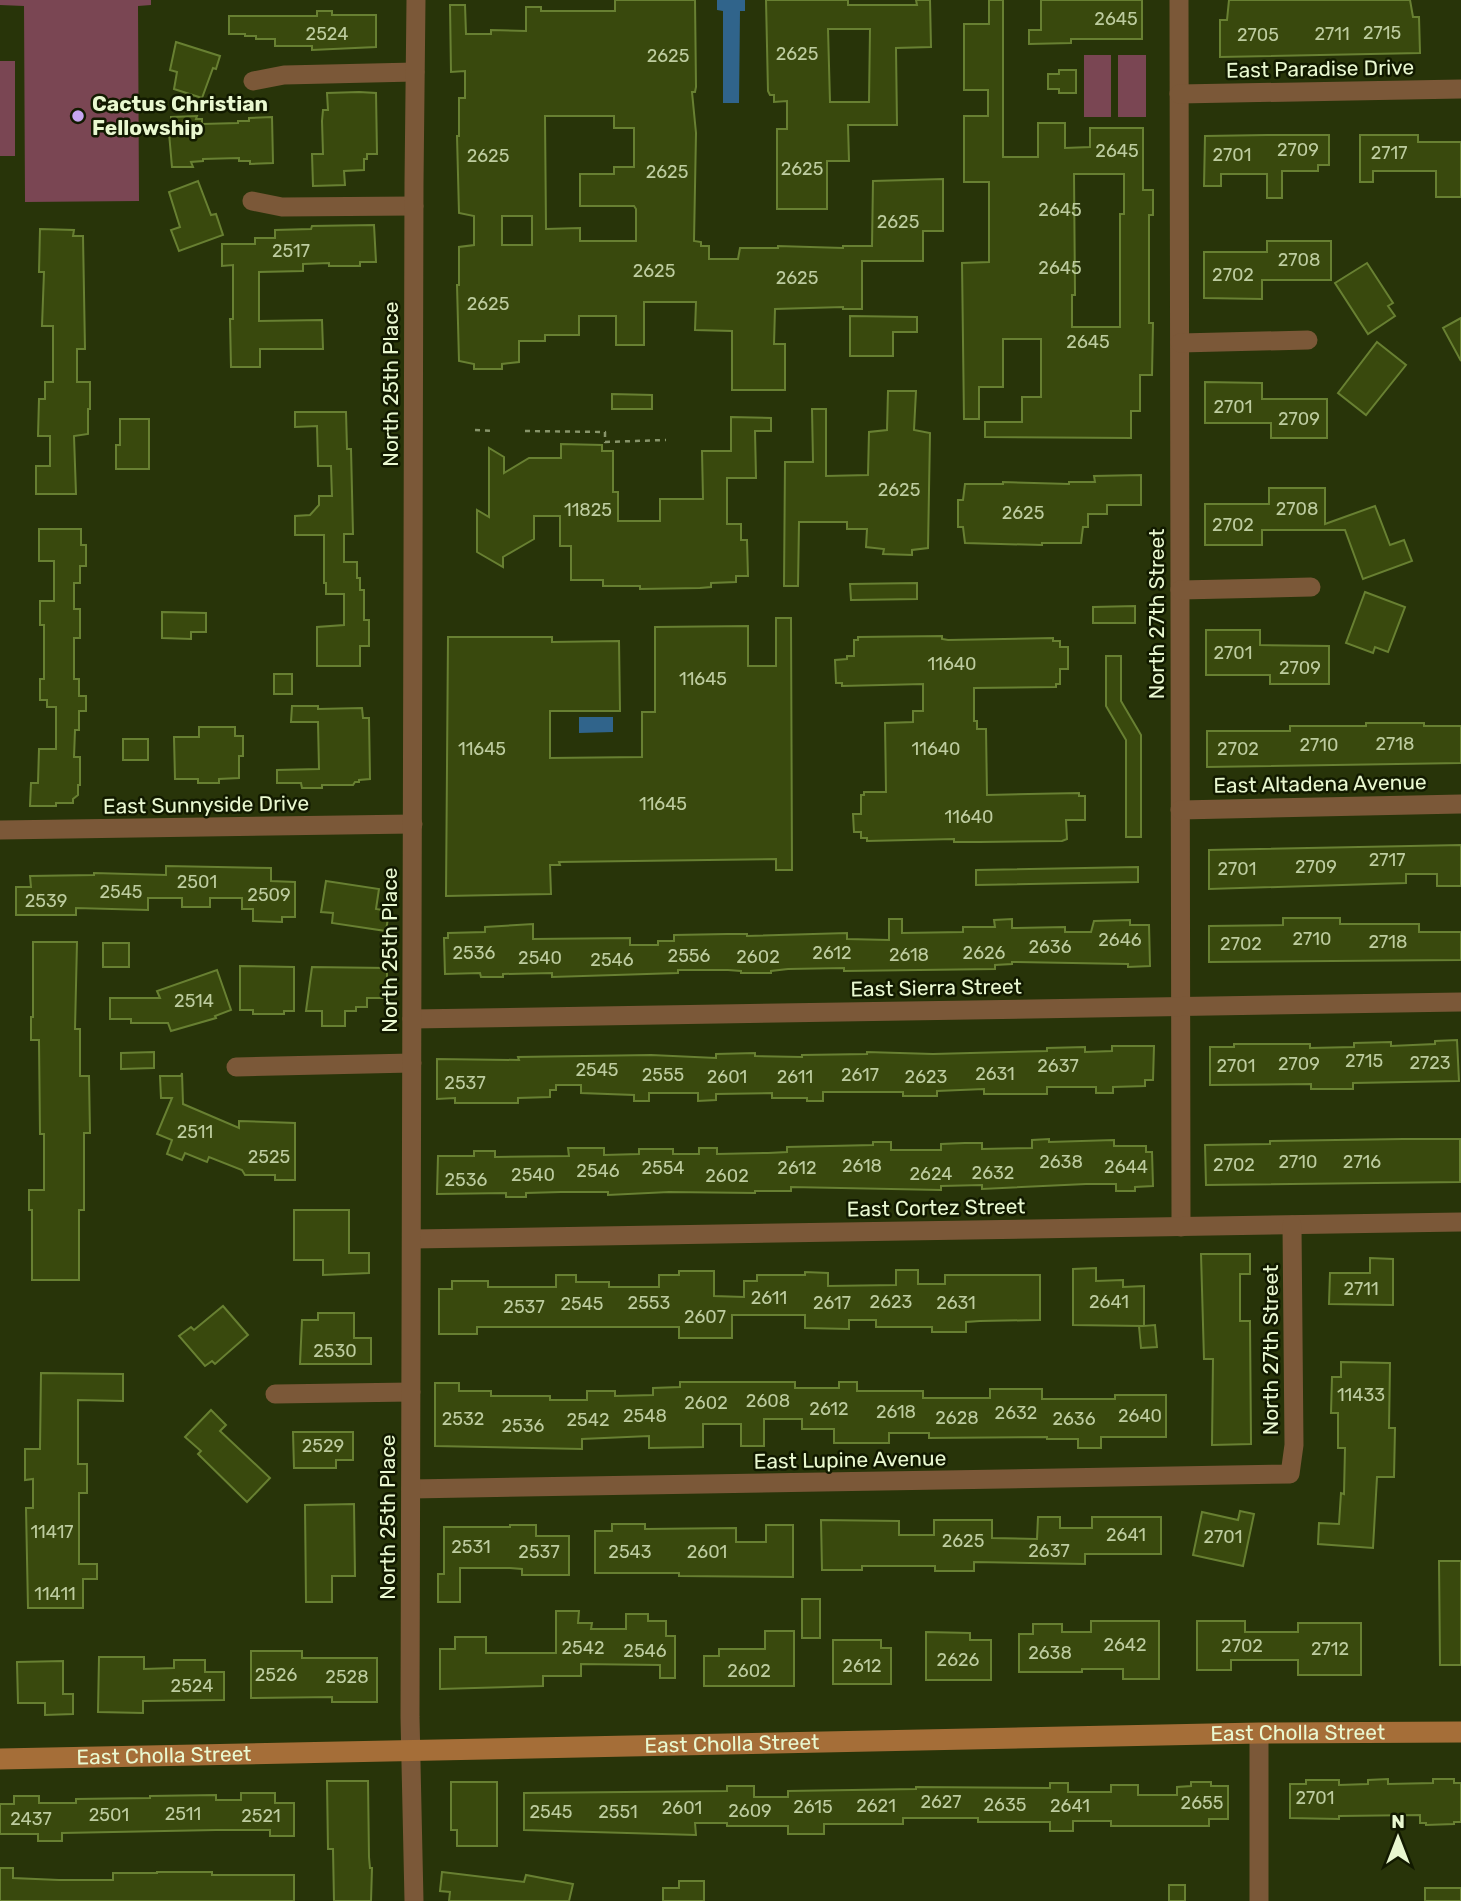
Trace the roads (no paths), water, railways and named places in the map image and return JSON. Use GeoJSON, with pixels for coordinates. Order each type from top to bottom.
{"type":"FeatureCollection","features":[{"type":"Feature","properties":{"kind":"street","name":"North 25th Place"},"geometry":{"type":"LineString","coordinates":[[414,1901],[411,1752],[411,1392],[416,0]]}},
{"type":"Feature","properties":{"kind":"street","name":"North 27th Street"},"geometry":{"type":"LineString","coordinates":[[1179,0],[1181,1227]]}},
{"type":"Feature","properties":{"kind":"street"},"geometry":{"type":"LineString","coordinates":[[253,81],[284,75],[415,72]]}},
{"type":"Feature","properties":{"kind":"street","name":"East Paradise Drive"},"geometry":{"type":"LineString","coordinates":[[1179,94],[1461,89]]}},
{"type":"Feature","properties":{"kind":"street"},"geometry":{"type":"LineString","coordinates":[[252,201],[282,207],[414,206]]}},
{"type":"Feature","properties":{"kind":"street"},"geometry":{"type":"LineString","coordinates":[[1180,343],[1308,340]]}},
{"type":"Feature","properties":{"kind":"street"},"geometry":{"type":"LineString","coordinates":[[1180,590],[1311,587]]}},
{"type":"Feature","properties":{"kind":"street","name":"East Altadena Avenue"},"geometry":{"type":"LineString","coordinates":[[1180,810],[1461,804]]}},
{"type":"Feature","properties":{"kind":"street","name":"East Sunnyside Drive"},"geometry":{"type":"LineString","coordinates":[[0,830],[413,824]]}},
{"type":"Feature","properties":{"kind":"street","name":"East Sierra Street"},"geometry":{"type":"LineString","coordinates":[[412,1019],[1461,1002]]}},
{"type":"Feature","properties":{"kind":"street"},"geometry":{"type":"LineString","coordinates":[[236,1067],[412,1063]]}},
{"type":"Feature","properties":{"kind":"street","name":"East Cortez Street"},"geometry":{"type":"LineString","coordinates":[[412,1239],[1461,1222]]}},
{"type":"Feature","properties":{"kind":"street","name":"North 27th Street"},"geometry":{"type":"LineString","coordinates":[[1290,1474],[1294,1445],[1292,1225]]}},
{"type":"Feature","properties":{"kind":"street"},"geometry":{"type":"LineString","coordinates":[[275,1394],[411,1392]]}},
{"type":"Feature","properties":{"kind":"street","name":"East Lupine Avenue"},"geometry":{"type":"LineString","coordinates":[[411,1489],[1290,1474]]}},
{"type":"Feature","properties":{"kind":"street","name":"East Cholla Street"},"geometry":{"type":"LineString","coordinates":[[0,1759],[1259,1733],[1461,1732]]}},
{"type":"Feature","properties":{"kind":"street"},"geometry":{"type":"LineString","coordinates":[[1259,1733],[1259,1901]]}},
{"type":"Feature","properties":{"kind":"water"},"geometry":{"type":"Polygon","coordinates":[[[717,0],[745,0],[745,11],[740,11],[739,103],[723,103],[723,11],[717,10],[717,0]]]}},
{"type":"Feature","properties":{"kind":"water"},"geometry":{"type":"Polygon","coordinates":[[[579,717],[613,717],[613,732],[579,733],[579,717]]]}},
{"type":"Feature","properties":{"kind":"place","name":"Cactus Christian Fellowship"},"geometry":{"type":"Point","coordinates":[78,116]}}]}
